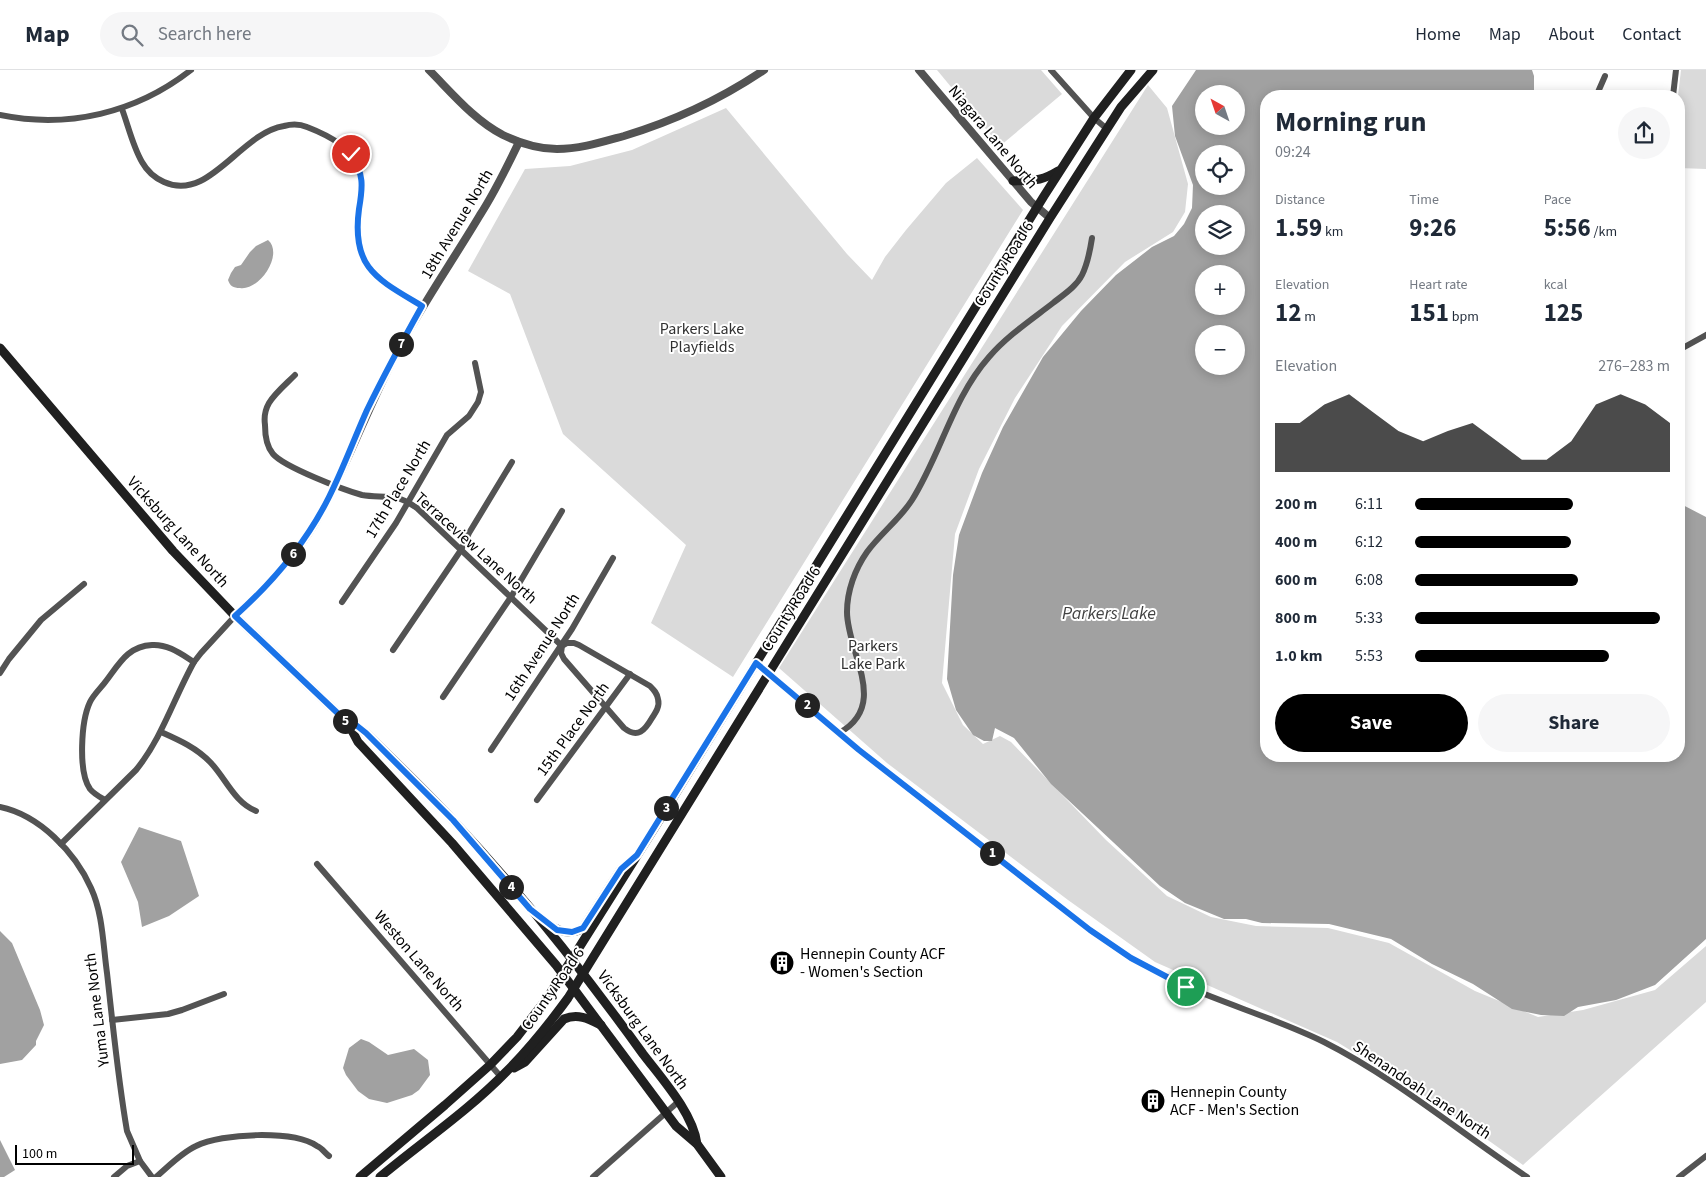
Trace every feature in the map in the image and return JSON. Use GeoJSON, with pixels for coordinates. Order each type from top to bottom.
{"type":"FeatureCollection","features":[{"type":"Feature","properties":{"kind":"main road","name":"County Road 6"},"geometry":{"type":"LineString","coordinates":[[360,1177],[490,1065],[536,1015],[572,960],[1037,208],[1094,118],[1131,70]]}},
{"type":"Feature","properties":{"kind":"main road","name":"County Road 6"},"geometry":{"type":"LineString","coordinates":[[380,1177],[466,1108],[503,1075],[534,1042],[574,988],[1050,218],[1121,107],[1153,70]]}},
{"type":"Feature","properties":{"kind":"main road"},"geometry":{"type":"LineString","coordinates":[[1013,181],[1038,181],[1048,178],[1061,170]]}},
{"type":"Feature","properties":{"kind":"main road","name":"Vicksburg Lane North"},"geometry":{"type":"LineString","coordinates":[[0,348],[166,544],[235,616],[348,723],[358,742],[452,843],[563,974],[666,1112],[681,1131],[697,1144],[721,1177]]}},
{"type":"Feature","properties":{"kind":"main road","name":"Vicksburg Lane North"},"geometry":{"type":"LineString","coordinates":[[348,723],[356,725],[366,733],[421,787],[453,820],[530,909],[583,974],[678,1102],[696,1132],[697,1144]]}},
{"type":"Feature","properties":{"kind":"main road"},"geometry":{"type":"LineString","coordinates":[[530,909],[557,930],[577,931],[588,923],[621,869],[637,855]]}},
{"type":"Feature","properties":{"kind":"main road"},"geometry":{"type":"LineString","coordinates":[[503,1075],[525,1062],[564,1019],[573,1016],[582,1017],[602,1026]]}},
{"type":"Feature","properties":{"kind":"street"},"geometry":{"type":"LineString","coordinates":[[0,115],[47,121],[74,119],[122,109],[153,95],[191,70]]}},
{"type":"Feature","properties":{"kind":"street"},"geometry":{"type":"LineString","coordinates":[[429,70],[488,126],[519,142],[537,147],[556,149],[575,148],[646,130],[715,100],[764,70]]}},
{"type":"Feature","properties":{"kind":"street","name":"Niagara Lane North"},"geometry":{"type":"LineString","coordinates":[[919,70],[1013,181],[1037,208],[1050,218]]}},
{"type":"Feature","properties":{"kind":"street"},"geometry":{"type":"LineString","coordinates":[[1051,70],[1094,118],[1107,129]]}},
{"type":"Feature","properties":{"kind":"street"},"geometry":{"type":"LineString","coordinates":[[1674,90],[1676,70]]}},
{"type":"Feature","properties":{"kind":"street"},"geometry":{"type":"LineString","coordinates":[[1599,90],[1605,76]]}},
{"type":"Feature","properties":{"kind":"street"},"geometry":{"type":"LineString","coordinates":[[122,109],[142,162],[157,179],[167,184],[179,186],[201,182],[260,134],[276,127],[291,124],[305,126],[342,144],[358,165],[362,178],[357,233],[358,245],[362,256],[368,267],[384,282],[422,306]]}},
{"type":"Feature","properties":{"kind":"street","name":"18th Avenue North"},"geometry":{"type":"LineString","coordinates":[[61,844],[147,757],[194,662],[201,652],[294,554],[312,526],[334,485],[367,411],[395,355],[422,306],[481,215],[519,142]]}},
{"type":"Feature","properties":{"kind":"street"},"geometry":{"type":"LineString","coordinates":[[839,733],[847,729],[860,713],[865,698],[864,681],[850,634],[847,613],[849,593],[856,572],[867,553],[912,500],[958,404],[975,375],[989,356],[1008,337],[1071,289],[1082,276],[1090,254],[1092,238]]}},
{"type":"Feature","properties":{"kind":"street"},"geometry":{"type":"LineString","coordinates":[[1685,347],[1706,335]]}},
{"type":"Feature","properties":{"kind":"street","name":"17th Place North"},"geometry":{"type":"LineString","coordinates":[[342,602],[384,542],[448,434],[469,416],[478,402],[480,382],[475,363]]}},
{"type":"Feature","properties":{"kind":"street","name":"Terraceview Lane North"},"geometry":{"type":"LineString","coordinates":[[295,375],[268,404],[265,413],[267,444],[277,459],[334,485],[360,494],[372,497],[396,498],[408,502],[417,508],[562,646]]}},
{"type":"Feature","properties":{"kind":"street"},"geometry":{"type":"LineString","coordinates":[[393,650],[461,550],[469,533],[512,462]]}},
{"type":"Feature","properties":{"kind":"street"},"geometry":{"type":"LineString","coordinates":[[443,697],[511,597],[562,511]]}},
{"type":"Feature","properties":{"kind":"street","name":"16th Avenue North"},"geometry":{"type":"LineString","coordinates":[[491,750],[562,646],[613,558]]}},
{"type":"Feature","properties":{"kind":"street"},"geometry":{"type":"LineString","coordinates":[[0,673],[9,658],[42,620],[84,584]]}},
{"type":"Feature","properties":{"kind":"street"},"geometry":{"type":"LineString","coordinates":[[574,642],[630,674],[655,690],[659,705],[647,726],[642,731],[636,733],[629,732],[624,728],[564,659],[561,653],[562,646],[574,642]]}},
{"type":"Feature","properties":{"kind":"street"},"geometry":{"type":"LineString","coordinates":[[105,800],[89,788],[82,760],[82,742],[87,712],[93,696],[122,659],[141,646],[163,646],[194,662]]}},
{"type":"Feature","properties":{"kind":"street","name":"Shenandoah Lane North"},"geometry":{"type":"LineString","coordinates":[[756,663],[839,733],[1090,930],[1131,958],[1186,987],[1326,1043],[1380,1074],[1499,1160],[1527,1177]]}},
{"type":"Feature","properties":{"kind":"street","name":"15th Place North"},"geometry":{"type":"LineString","coordinates":[[537,800],[630,674]]}},
{"type":"Feature","properties":{"kind":"street"},"geometry":{"type":"LineString","coordinates":[[161,732],[196,749],[210,762],[242,802],[248,808],[256,811]]}},
{"type":"Feature","properties":{"kind":"street"},"geometry":{"type":"LineString","coordinates":[[0,807],[25,817],[44,829],[61,844]]}},
{"type":"Feature","properties":{"kind":"street","name":"Yuma Lane North"},"geometry":{"type":"LineString","coordinates":[[61,844],[83,872],[92,889],[97,907],[101,925],[127,1131],[140,1161],[152,1177]]}},
{"type":"Feature","properties":{"kind":"street","name":"Weston Lane North"},"geometry":{"type":"LineString","coordinates":[[316,864],[490,1065],[503,1075]]}},
{"type":"Feature","properties":{"kind":"street"},"geometry":{"type":"LineString","coordinates":[[112,1020],[168,1014],[224,994]]}},
{"type":"Feature","properties":{"kind":"street"},"geometry":{"type":"LineString","coordinates":[[593,1177],[678,1102]]}},
{"type":"Feature","properties":{"kind":"street"},"geometry":{"type":"LineString","coordinates":[[156,1177],[196,1146],[207,1141],[225,1138],[263,1134],[286,1137],[317,1145],[329,1156]]}},
{"type":"Feature","properties":{"kind":"street"},"geometry":{"type":"LineString","coordinates":[[1679,1177],[1706,1156]]}},
{"type":"Feature","properties":{"kind":"street"},"geometry":{"type":"LineString","coordinates":[[114,1177],[127,1166],[140,1161]]}},
{"type":"Feature","properties":{"kind":"green space"},"geometry":{"type":"Polygon","coordinates":[[[937,70],[1041,70],[1062,94],[1000,146],[937,70]]]}},
{"type":"Feature","properties":{"kind":"green space"},"geometry":{"type":"Polygon","coordinates":[[[1681,70],[1706,70],[1706,169],[1685,168],[1685,90],[1679,90],[1681,70]]]}},
{"type":"Feature","properties":{"kind":"green space","name":"Parkers Lake Park"},"geometry":{"type":"Polygon","coordinates":[[[1148,85],[1167,108],[1188,184],[1185,212],[1173,232],[1125,262],[1062,326],[1015,398],[979,469],[955,534],[942,683],[963,725],[983,744],[1000,736],[1011,742],[1106,840],[1167,896],[1211,917],[1256,926],[1328,928],[1389,943],[1475,991],[1538,1017],[1583,1010],[1655,990],[1706,946],[1706,1002],[1523,1165],[1433,1101],[1337,1042],[1155,962],[1068,900],[887,763],[779,668],[1148,85]]]}},
{"type":"Feature","properties":{"kind":"green space","name":"Parkers Lake Playfields"},"geometry":{"type":"Polygon","coordinates":[[[726,108],[847,254],[872,280],[885,257],[946,183],[977,158],[1023,210],[733,677],[651,623],[686,545],[563,434],[510,294],[468,271],[525,169],[570,166],[632,150],[726,108]]]}},
{"type":"Feature","properties":{"kind":"water","name":"Parkers Lake"},"geometry":{"type":"Polygon","coordinates":[[[1196,70],[1532,70],[1534,90],[1260,90],[1260,762],[1685,762],[1685,506],[1706,517],[1706,939],[1655,985],[1616,1000],[1578,1007],[1564,1016],[1541,1015],[1512,1009],[1473,984],[1432,964],[1391,939],[1329,924],[1262,923],[1246,919],[1224,919],[1185,903],[1160,886],[1051,784],[1014,738],[995,728],[992,741],[984,741],[973,735],[956,710],[947,679],[953,575],[959,535],[982,473],[1003,427],[1043,357],[1081,311],[1116,275],[1152,247],[1174,236],[1184,224],[1192,208],[1193,185],[1175,136],[1172,106],[1196,70]]]}},
{"type":"Feature","properties":{"kind":"water"},"geometry":{"type":"Polygon","coordinates":[[[268,240],[272,246],[273,254],[268,270],[262,278],[248,287],[238,288],[232,286],[228,280],[235,267],[241,265],[256,246],[268,240]]]}},
{"type":"Feature","properties":{"kind":"water"},"geometry":{"type":"Polygon","coordinates":[[[139,827],[181,841],[199,896],[169,916],[142,927],[138,902],[121,862],[139,827]]]}},
{"type":"Feature","properties":{"kind":"water"},"geometry":{"type":"Polygon","coordinates":[[[0,931],[12,943],[40,1010],[44,1025],[36,1045],[22,1060],[0,1064],[0,931]]]}},
{"type":"Feature","properties":{"kind":"water"},"geometry":{"type":"Polygon","coordinates":[[[361,1039],[388,1055],[414,1049],[428,1060],[430,1075],[419,1090],[412,1095],[387,1103],[369,1099],[358,1091],[343,1068],[349,1048],[361,1039]]]}},
{"type":"Feature","properties":{"kind":"water"},"geometry":{"type":"Polygon","coordinates":[[[0,1140],[15,1170],[4,1177],[0,1177],[0,1140]]]}},
{"type":"Feature","properties":{"kind":"place","name":"Hennepin County ACF - Women's Section"},"geometry":{"type":"Point","coordinates":[782,963]}},
{"type":"Feature","properties":{"kind":"place","name":"Hennepin County ACF - Men's Section"},"geometry":{"type":"Point","coordinates":[1153,1101]}},
{"type":"Feature","properties":{"kind":"route"},"geometry":{"type":"LineString","coordinates":[[351,154],[358,165],[362,178],[357,233],[358,245],[362,256],[374,274],[395,290],[422,306],[367,411],[329,498],[294,554],[235,616],[348,723],[356,725],[366,733],[453,820],[530,909],[557,930],[577,931],[588,923],[621,869],[637,855],[756,663],[859,750],[1090,930],[1131,958],[1186,987]]}}]}
